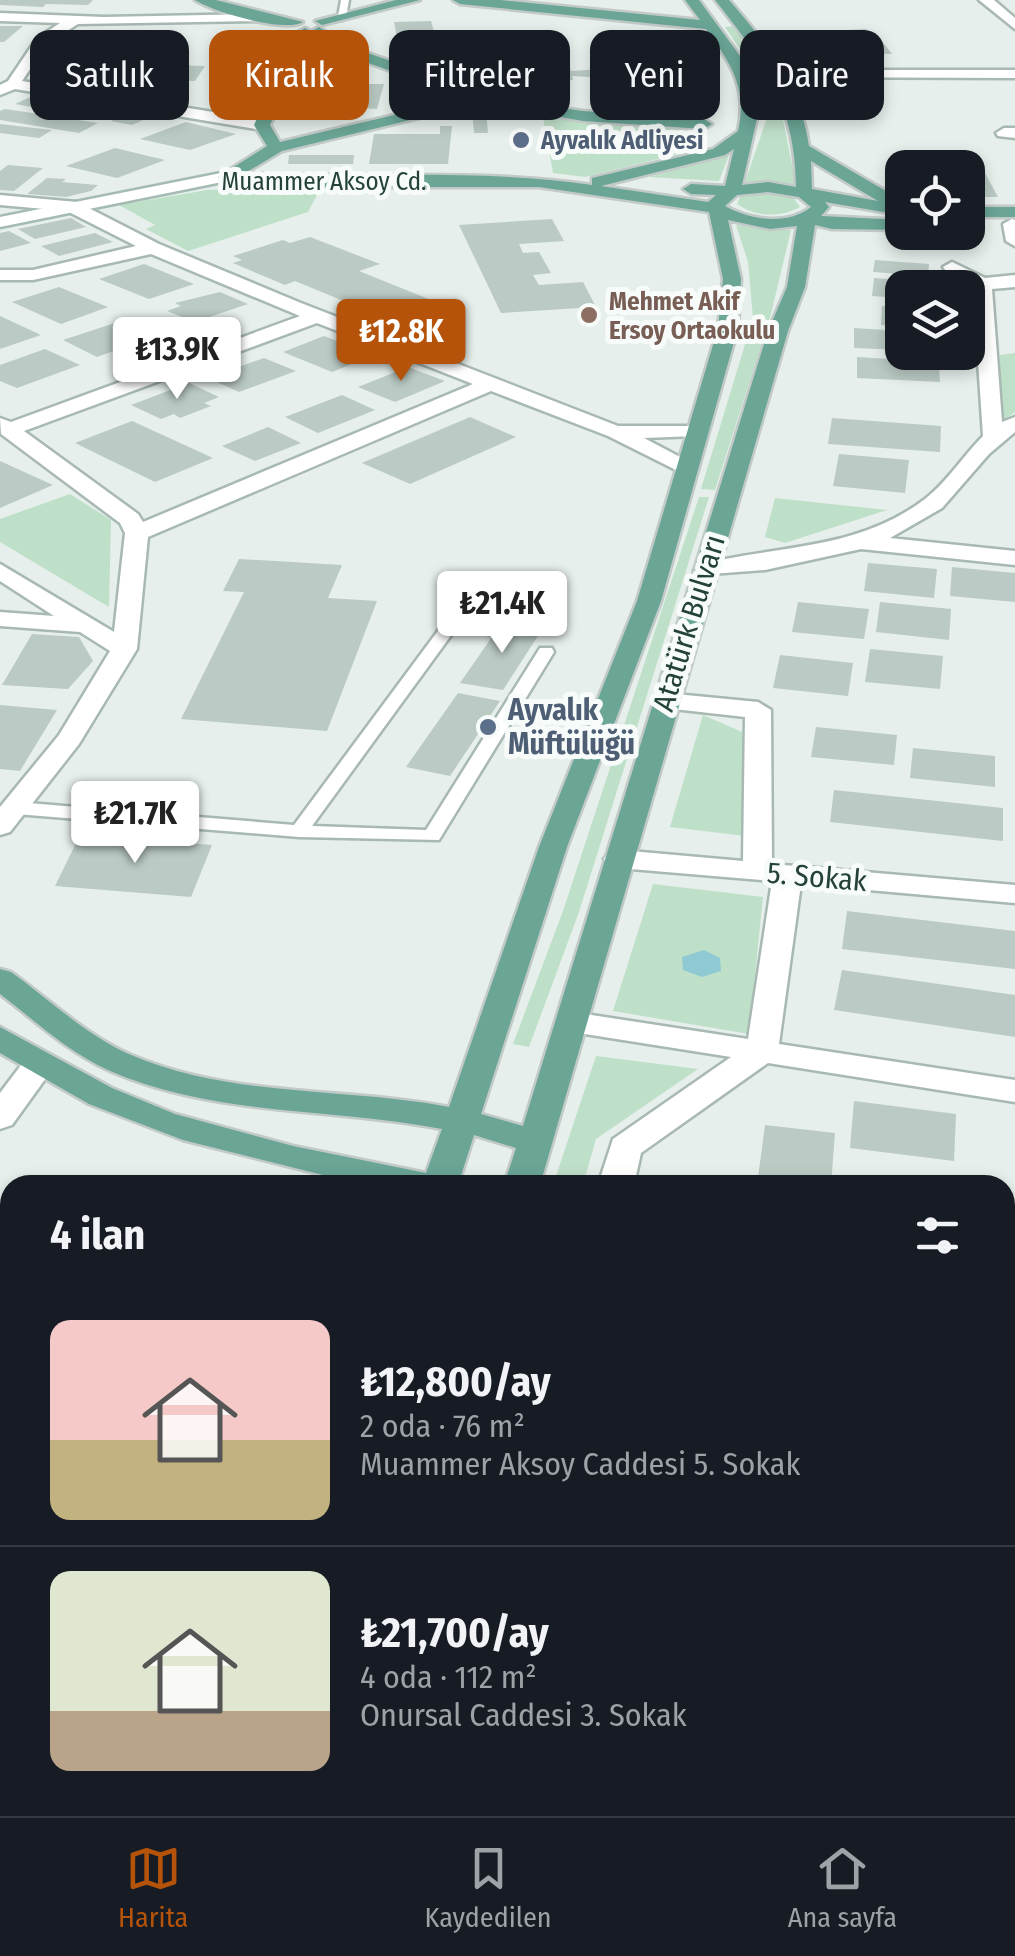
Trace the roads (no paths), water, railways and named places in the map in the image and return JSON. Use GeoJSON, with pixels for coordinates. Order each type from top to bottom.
{"type":"FeatureCollection","features":[{"type":"Feature","properties":{"kind":"main road"},"geometry":{"type":"LineString","coordinates":[[202,0],[257,17],[310,26],[340,48],[389,66]]}},
{"type":"Feature","properties":{"kind":"main road"},"geometry":{"type":"LineString","coordinates":[[276,148],[262,125],[310,26],[413,0]]}},
{"type":"Feature","properties":{"kind":"main road"},"geometry":{"type":"LineString","coordinates":[[460,0],[711,25]]}},
{"type":"Feature","properties":{"kind":"main road","name":"Atatürk Bulvarı"},"geometry":{"type":"LineString","coordinates":[[444,1175],[553,846],[649,601],[728,328],[732,279],[724,200],[752,105],[736,60],[692,0]]}},
{"type":"Feature","properties":{"kind":"main road","name":"Atatürk Bulvarı"},"geometry":{"type":"LineString","coordinates":[[722,0],[750,30]]}},
{"type":"Feature","properties":{"kind":"main road"},"geometry":{"type":"LineString","coordinates":[[570,114],[704,124]]}},
{"type":"Feature","properties":{"kind":"main road"},"geometry":{"type":"LineString","coordinates":[[226,178],[276,148],[392,120]]}},
{"type":"Feature","properties":{"kind":"main road","name":"Atatürk Bulvarı"},"geometry":{"type":"LineString","coordinates":[[521,1175],[536,1142],[665,702],[778,331],[796,287],[806,206],[806,150],[794,120]]}},
{"type":"Feature","properties":{"kind":"main road"},"geometry":{"type":"LineString","coordinates":[[589,186],[719,152],[745,132]]}},
{"type":"Feature","properties":{"kind":"main road"},"geometry":{"type":"LineString","coordinates":[[806,150],[885,199]]}},
{"type":"Feature","properties":{"kind":"main road","name":"Muammer Aksoy Cd."},"geometry":{"type":"LineString","coordinates":[[226,178],[324,182],[532,180],[589,186]]}},
{"type":"Feature","properties":{"kind":"main road"},"geometry":{"type":"LineString","coordinates":[[589,186],[724,200],[768,187],[832,224],[885,226]]}},
{"type":"Feature","properties":{"kind":"main road"},"geometry":{"type":"LineString","coordinates":[[589,186],[672,211],[700,227],[728,254]]}},
{"type":"Feature","properties":{"kind":"main road"},"geometry":{"type":"LineString","coordinates":[[724,200],[752,222],[786,222],[806,206],[885,208]]}},
{"type":"Feature","properties":{"kind":"main road"},"geometry":{"type":"LineString","coordinates":[[985,217],[1014,225]]}},
{"type":"Feature","properties":{"kind":"main road"},"geometry":{"type":"LineString","coordinates":[[985,224],[1014,225]]}},
{"type":"Feature","properties":{"kind":"main road"},"geometry":{"type":"LineString","coordinates":[[796,287],[830,245],[885,230]]}},
{"type":"Feature","properties":{"kind":"main road"},"geometry":{"type":"LineString","coordinates":[[0,979],[117,1061],[180,1083],[463,1120],[536,1142]]}},
{"type":"Feature","properties":{"kind":"main road"},"geometry":{"type":"LineString","coordinates":[[0,1038],[40,1064],[161,1122],[375,1175]]}},
{"type":"Feature","properties":{"kind":"street"},"geometry":{"type":"LineString","coordinates":[[986,0],[1012,19]]}},
{"type":"Feature","properties":{"kind":"street"},"geometry":{"type":"LineString","coordinates":[[0,17],[257,17]]}},
{"type":"Feature","properties":{"kind":"street"},"geometry":{"type":"LineString","coordinates":[[6,87],[26,68],[42,41],[76,20]]}},
{"type":"Feature","properties":{"kind":"street"},"geometry":{"type":"LineString","coordinates":[[0,68],[26,68]]}},
{"type":"Feature","properties":{"kind":"street"},"geometry":{"type":"LineString","coordinates":[[884,72],[1015,74]]}},
{"type":"Feature","properties":{"kind":"street"},"geometry":{"type":"LineString","coordinates":[[6,87],[262,125]]}},
{"type":"Feature","properties":{"kind":"street","name":"Muammer Aksoy Cd."},"geometry":{"type":"LineString","coordinates":[[0,222],[226,178]]}},
{"type":"Feature","properties":{"kind":"street"},"geometry":{"type":"LineString","coordinates":[[0,200],[71,206],[153,248],[615,432],[686,466]]}},
{"type":"Feature","properties":{"kind":"street"},"geometry":{"type":"LineString","coordinates":[[0,275],[33,275],[153,248]]}},
{"type":"Feature","properties":{"kind":"street"},"geometry":{"type":"LineString","coordinates":[[952,267],[957,270]]}},
{"type":"Feature","properties":{"kind":"street"},"geometry":{"type":"LineString","coordinates":[[0,292],[33,275]]}},
{"type":"Feature","properties":{"kind":"street"},"geometry":{"type":"LineString","coordinates":[[985,284],[1015,281]]}},
{"type":"Feature","properties":{"kind":"street"},"geometry":{"type":"LineString","coordinates":[[2,422],[294,307]]}},
{"type":"Feature","properties":{"kind":"street"},"geometry":{"type":"LineString","coordinates":[[2,422],[317,316]]}},
{"type":"Feature","properties":{"kind":"street"},"geometry":{"type":"LineString","coordinates":[[985,329],[992,434]]}},
{"type":"Feature","properties":{"kind":"street"},"geometry":{"type":"LineString","coordinates":[[137,533],[490,384]]}},
{"type":"Feature","properties":{"kind":"street"},"geometry":{"type":"LineString","coordinates":[[2,422],[114,504],[130,519],[137,533],[124,649],[70,738],[5,813]]}},
{"type":"Feature","properties":{"kind":"street"},"geometry":{"type":"LineString","coordinates":[[706,570],[783,561],[858,541],[932,505],[962,477],[992,434],[1015,422]]}},
{"type":"Feature","properties":{"kind":"street"},"geometry":{"type":"LineString","coordinates":[[615,432],[696,430]]}},
{"type":"Feature","properties":{"kind":"street"},"geometry":{"type":"LineString","coordinates":[[858,541],[1015,558]]}},
{"type":"Feature","properties":{"kind":"street"},"geometry":{"type":"LineString","coordinates":[[0,571],[124,649]]}},
{"type":"Feature","properties":{"kind":"street"},"geometry":{"type":"LineString","coordinates":[[0,619],[86,626]]}},
{"type":"Feature","properties":{"kind":"street"},"geometry":{"type":"LineString","coordinates":[[665,702],[758,710],[772,874],[762,1052]]}},
{"type":"Feature","properties":{"kind":"street","name":"5. Sokak"},"geometry":{"type":"LineString","coordinates":[[619,858],[1015,894]]}},
{"type":"Feature","properties":{"kind":"street"},"geometry":{"type":"LineString","coordinates":[[572,1022],[1015,1091]]}},
{"type":"Feature","properties":{"kind":"street"},"geometry":{"type":"LineString","coordinates":[[618,1175],[625,1147],[762,1052]]}},
{"type":"Feature","properties":{"kind":"street"},"geometry":{"type":"LineString","coordinates":[[0,1117],[40,1064]]}},
{"type":"Feature","properties":{"kind":"lane"},"geometry":{"type":"LineString","coordinates":[[342,16],[345,0]]}},
{"type":"Feature","properties":{"kind":"lane"},"geometry":{"type":"LineString","coordinates":[[299,831],[452,623]]}},
{"type":"Feature","properties":{"kind":"lane"},"geometry":{"type":"LineString","coordinates":[[5,813],[432,836],[546,652]]}},
{"type":"Feature","properties":{"kind":"water"},"geometry":{"type":"Polygon","coordinates":[[[704,950],[720,958],[721,971],[702,977],[683,970],[682,957],[704,950]]]}},
{"type":"Feature","properties":{"kind":"place","name":"Ayvalık Adliyesi"},"geometry":{"type":"Point","coordinates":[521,140]}},
{"type":"Feature","properties":{"kind":"place","name":"Mehmet Akif Ersoy Ortaokulu"},"geometry":{"type":"Point","coordinates":[589,315]}},
{"type":"Feature","properties":{"kind":"place","name":"Ayvalık Müftülüğü"},"geometry":{"type":"Point","coordinates":[488,727]}}]}
